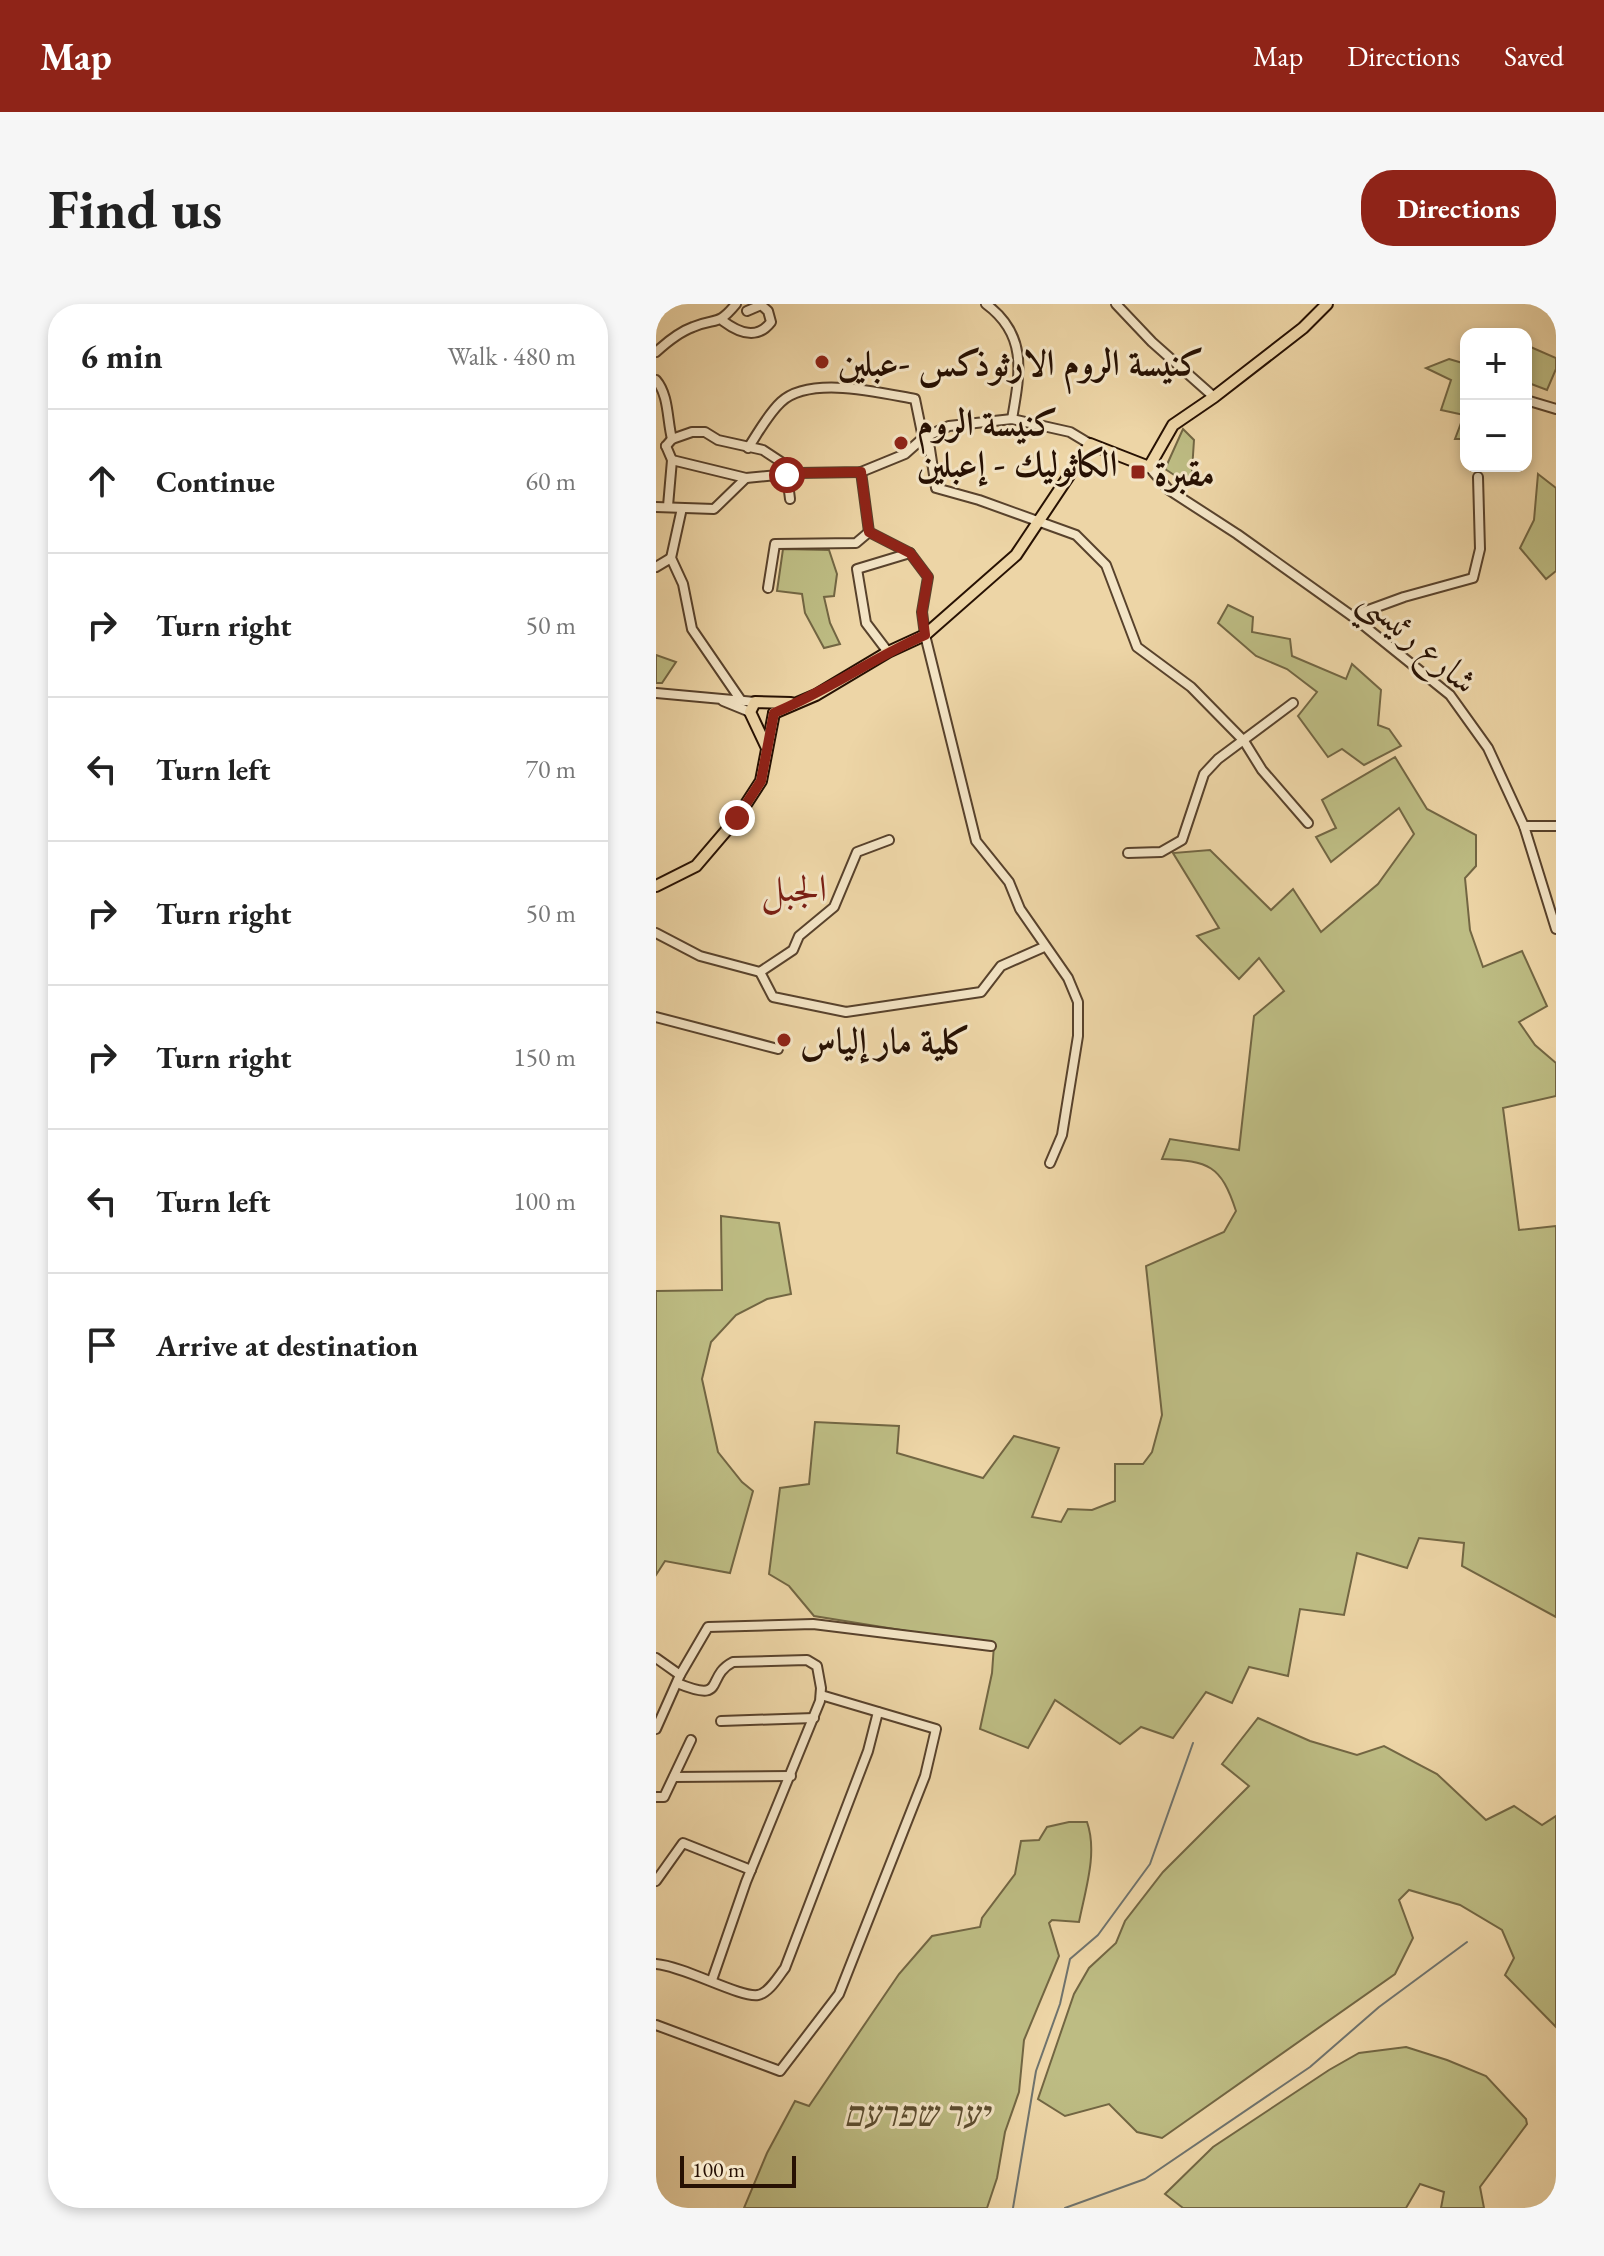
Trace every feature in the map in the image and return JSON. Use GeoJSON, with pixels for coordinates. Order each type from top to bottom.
{"type":"FeatureCollection","features":[{"type":"Feature","properties":{"kind":"main road"},"geometry":{"type":"LineString","coordinates":[[753,711],[772,711],[797,704],[888,652],[925,635],[1016,555],[1090,444],[1149,467],[1173,425],[1303,328],[1327,304]]}},
{"type":"Feature","properties":{"kind":"main road"},"geometry":{"type":"LineString","coordinates":[[753,711],[765,720],[772,711]]}},
{"type":"Feature","properties":{"kind":"main road"},"geometry":{"type":"LineString","coordinates":[[753,711],[767,748]]}},
{"type":"Feature","properties":{"kind":"main road"},"geometry":{"type":"LineString","coordinates":[[656,886],[687,872],[703,860],[737,818],[761,781],[772,711]]}},
{"type":"Feature","properties":{"kind":"street"},"geometry":{"type":"LineString","coordinates":[[656,352],[670,339],[693,326],[723,321],[736,304]]}},
{"type":"Feature","properties":{"kind":"street"},"geometry":{"type":"LineString","coordinates":[[986,304],[1003,316],[1019,348],[1019,379],[1012,419]]}},
{"type":"Feature","properties":{"kind":"street"},"geometry":{"type":"LineString","coordinates":[[1116,304],[1152,342],[1214,397]]}},
{"type":"Feature","properties":{"kind":"street"},"geometry":{"type":"LineString","coordinates":[[723,321],[732,328],[756,333],[765,330],[771,322],[768,311],[761,305],[747,311]]}},
{"type":"Feature","properties":{"kind":"street"},"geometry":{"type":"LineString","coordinates":[[656,380],[665,393],[665,443],[672,460],[668,506]]}},
{"type":"Feature","properties":{"kind":"street"},"geometry":{"type":"LineString","coordinates":[[748,448],[782,400],[792,395],[849,387],[915,399],[936,488],[1076,535],[1106,565],[1137,647],[1191,687],[1244,741],[1262,770],[1308,823]]}},
{"type":"Feature","properties":{"kind":"street"},"geometry":{"type":"LineString","coordinates":[[1532,402],[1556,409]]}},
{"type":"Feature","properties":{"kind":"street"},"geometry":{"type":"LineString","coordinates":[[672,460],[746,478],[861,472],[905,454],[926,437],[949,426],[1012,419],[1070,432],[1090,444]]}},
{"type":"Feature","properties":{"kind":"street"},"geometry":{"type":"LineString","coordinates":[[665,443],[692,432],[705,432],[718,440],[763,450],[798,473]]}},
{"type":"Feature","properties":{"kind":"street","name":"شارع رئيسي"},"geometry":{"type":"LineString","coordinates":[[1149,467],[1169,490],[1352,616],[1450,695],[1488,748],[1524,826],[1556,929]]}},
{"type":"Feature","properties":{"kind":"street"},"geometry":{"type":"LineString","coordinates":[[861,472],[869,532]]}},
{"type":"Feature","properties":{"kind":"street"},"geometry":{"type":"LineString","coordinates":[[787,475],[790,499]]}},
{"type":"Feature","properties":{"kind":"street"},"geometry":{"type":"LineString","coordinates":[[1352,616],[1404,597],[1473,578],[1480,549],[1478,477]]}},
{"type":"Feature","properties":{"kind":"street"},"geometry":{"type":"LineString","coordinates":[[656,507],[714,509],[746,478]]}},
{"type":"Feature","properties":{"kind":"street"},"geometry":{"type":"LineString","coordinates":[[682,508],[671,558],[683,584],[692,629],[740,699],[753,711]]}},
{"type":"Feature","properties":{"kind":"street"},"geometry":{"type":"LineString","coordinates":[[869,532],[910,553],[928,577],[922,612],[925,635],[976,841],[1009,882],[1020,909],[1068,978],[1078,1002],[1078,1036],[1062,1135],[1050,1163]]}},
{"type":"Feature","properties":{"kind":"street"},"geometry":{"type":"LineString","coordinates":[[768,588],[775,544],[856,543],[869,532]]}},
{"type":"Feature","properties":{"kind":"street"},"geometry":{"type":"LineString","coordinates":[[888,652],[866,623],[857,569],[910,553]]}},
{"type":"Feature","properties":{"kind":"street"},"geometry":{"type":"LineString","coordinates":[[656,567],[671,558]]}},
{"type":"Feature","properties":{"kind":"street"},"geometry":{"type":"LineString","coordinates":[[656,693],[740,699]]}},
{"type":"Feature","properties":{"kind":"street"},"geometry":{"type":"LineString","coordinates":[[715,698],[753,711]]}},
{"type":"Feature","properties":{"kind":"street"},"geometry":{"type":"LineString","coordinates":[[1128,853],[1161,852],[1182,840],[1204,774],[1218,759],[1293,703]]}},
{"type":"Feature","properties":{"kind":"street"},"geometry":{"type":"LineString","coordinates":[[1524,826],[1556,826]]}},
{"type":"Feature","properties":{"kind":"street"},"geometry":{"type":"LineString","coordinates":[[760,972],[793,950],[799,936],[834,907],[857,852],[889,840]]}},
{"type":"Feature","properties":{"kind":"street"},"geometry":{"type":"LineString","coordinates":[[656,933],[700,956],[760,972],[773,997],[846,1012],[981,992],[1001,966],[1044,947]]}},
{"type":"Feature","properties":{"kind":"street"},"geometry":{"type":"LineString","coordinates":[[656,1017],[778,1049]]}},
{"type":"Feature","properties":{"kind":"street"},"geometry":{"type":"LineString","coordinates":[[656,1729],[678,1679],[708,1627],[813,1624],[991,1646]]}},
{"type":"Feature","properties":{"kind":"street"},"geometry":{"type":"LineString","coordinates":[[656,1658],[678,1679],[695,1690],[707,1691],[716,1685],[724,1668],[733,1662],[807,1660],[817,1666],[821,1695],[814,1718],[751,1870],[712,1980]]}},
{"type":"Feature","properties":{"kind":"street"},"geometry":{"type":"LineString","coordinates":[[656,2025],[780,2071],[839,1994],[925,1776],[936,1729],[821,1695]]}},
{"type":"Feature","properties":{"kind":"street"},"geometry":{"type":"LineString","coordinates":[[656,1964],[690,1971],[738,1992],[757,1995],[771,1986],[785,1968],[868,1751],[878,1712]]}},
{"type":"Feature","properties":{"kind":"street"},"geometry":{"type":"LineString","coordinates":[[721,1721],[814,1718]]}},
{"type":"Feature","properties":{"kind":"street"},"geometry":{"type":"LineString","coordinates":[[656,1797],[664,1797],[691,1740]]}},
{"type":"Feature","properties":{"kind":"street"},"geometry":{"type":"LineString","coordinates":[[674,1777],[791,1776]]}},
{"type":"Feature","properties":{"kind":"street"},"geometry":{"type":"LineString","coordinates":[[656,1881],[683,1843],[751,1870]]}},
{"type":"Feature","properties":{"kind":"green space"},"geometry":{"type":"Polygon","coordinates":[[[1532,348],[1556,358],[1556,369],[1547,390],[1532,384],[1532,348]]]}},
{"type":"Feature","properties":{"kind":"green space"},"geometry":{"type":"Polygon","coordinates":[[[1449,359],[1460,362],[1460,414],[1441,410],[1451,380],[1426,368],[1449,359]]]}},
{"type":"Feature","properties":{"kind":"green space"},"geometry":{"type":"Polygon","coordinates":[[[1183,429],[1194,440],[1191,486],[1165,469],[1183,429]]]}},
{"type":"Feature","properties":{"kind":"green space"},"geometry":{"type":"Polygon","coordinates":[[[1538,474],[1556,488],[1556,571],[1546,579],[1520,548],[1534,520],[1538,474]]]}},
{"type":"Feature","properties":{"kind":"green space"},"geometry":{"type":"Polygon","coordinates":[[[783,549],[829,550],[837,574],[834,596],[824,597],[830,623],[840,644],[824,648],[805,613],[802,594],[777,591],[783,549]]]}},
{"type":"Feature","properties":{"kind":"green space"},"geometry":{"type":"Polygon","coordinates":[[[1228,605],[1253,617],[1252,632],[1290,639],[1292,656],[1346,679],[1352,664],[1381,690],[1378,725],[1389,729],[1401,746],[1364,765],[1342,749],[1328,757],[1298,716],[1317,692],[1287,669],[1256,656],[1218,623],[1228,605]]]}},
{"type":"Feature","properties":{"kind":"green space"},"geometry":{"type":"Polygon","coordinates":[[[656,655],[676,662],[662,683],[656,683],[656,655]]]}},
{"type":"Feature","properties":{"kind":"green space"},"geometry":{"type":"Polygon","coordinates":[[[1395,757],[1427,809],[1476,835],[1476,866],[1465,878],[1470,930],[1483,967],[1522,951],[1547,1006],[1519,1022],[1535,1045],[1556,1063],[1556,1096],[1503,1108],[1519,1230],[1556,1226],[1556,1617],[1462,1566],[1464,1543],[1419,1538],[1407,1568],[1357,1553],[1344,1615],[1300,1609],[1288,1676],[1249,1667],[1232,1703],[1206,1692],[1173,1738],[1141,1727],[1120,1744],[1055,1700],[1028,1748],[980,1729],[992,1673],[994,1645],[814,1616],[789,1586],[769,1574],[780,1488],[809,1484],[815,1422],[899,1426],[897,1453],[983,1478],[1014,1436],[1059,1448],[1032,1517],[1061,1522],[1068,1509],[1092,1510],[1115,1501],[1115,1464],[1143,1464],[1152,1452],[1162,1415],[1146,1266],[1224,1232],[1236,1211],[1225,1184],[1211,1168],[1162,1159],[1170,1139],[1239,1150],[1254,1016],[1284,991],[1259,958],[1239,979],[1197,936],[1219,928],[1173,853],[1210,850],[1271,910],[1293,889],[1321,932],[1378,884],[1414,834],[1399,808],[1331,862],[1316,837],[1336,828],[1322,800],[1395,757]]]}},
{"type":"Feature","properties":{"kind":"green space"},"geometry":{"type":"Polygon","coordinates":[[[721,1216],[779,1223],[791,1294],[767,1299],[736,1315],[711,1342],[702,1379],[718,1452],[753,1491],[730,1573],[665,1561],[656,1575],[656,1291],[722,1290],[721,1216]]]}},
{"type":"Feature","properties":{"kind":"green space"},"geometry":{"type":"Polygon","coordinates":[[[1258,1718],[1310,1741],[1357,1755],[1384,1746],[1437,1774],[1486,1820],[1514,1806],[1542,1825],[1556,1816],[1556,2027],[1505,1975],[1514,1958],[1502,1930],[1460,1905],[1409,1890],[1399,1900],[1413,1938],[1395,1974],[1162,2138],[1137,2132],[1109,2104],[1065,2116],[1038,2099],[1074,1994],[1089,1968],[1116,1943],[1125,1921],[1163,1872],[1249,1786],[1222,1764],[1258,1718]]]}},
{"type":"Feature","properties":{"kind":"green space","name":"יער שפרעם"},"geometry":{"type":"Polygon","coordinates":[[[1087,1822],[1091,1859],[1087,1885],[1079,1922],[1052,1920],[1049,1923],[1059,1956],[1024,2040],[1019,2092],[1005,2132],[997,2178],[987,2208],[744,2208],[767,2153],[795,2101],[809,2106],[899,1974],[932,1936],[980,1927],[982,1918],[1015,1874],[1021,1841],[1039,1840],[1047,1827],[1087,1822]]]}},
{"type":"Feature","properties":{"kind":"green space"},"geometry":{"type":"Polygon","coordinates":[[[1406,2047],[1486,2076],[1526,2119],[1527,2124],[1480,2187],[1484,2208],[1441,2208],[1444,2192],[1420,2184],[1406,2208],[1183,2208],[1165,2194],[1213,2147],[1329,2070],[1359,2053],[1406,2047]]]}},
{"type":"Feature","properties":{"kind":"waterway"},"geometry":{"type":"LineString","coordinates":[[1013,2208],[1036,2071],[1060,2004],[1070,1959],[1098,1935],[1150,1864],[1193,1743]]}},
{"type":"Feature","properties":{"kind":"waterway"},"geometry":{"type":"LineString","coordinates":[[1065,2208],[1145,2179],[1310,2067],[1379,2007],[1467,1942]]}},
{"type":"Feature","properties":{"kind":"place","name":"كنيسة الروم الارثوذكس -عبلين"},"geometry":{"type":"Point","coordinates":[822,362]}},
{"type":"Feature","properties":{"kind":"place","name":"كنيسة الروم الكاثوليك - إعبلين"},"geometry":{"type":"Point","coordinates":[901,443]}},
{"type":"Feature","properties":{"kind":"place","name":"مقبرة"},"geometry":{"type":"Point","coordinates":[1138,472]}},
{"type":"Feature","properties":{"kind":"place","name":"كلية مار إلياس"},"geometry":{"type":"Point","coordinates":[784,1040]}},
{"type":"Feature","properties":{"kind":"district","name":"الجبل"},"geometry":{"type":"Point","coordinates":[794,887]}},
{"type":"Feature","properties":{"kind":"route"},"geometry":{"type":"LineString","coordinates":[[737,818],[761,781],[774,713],[816,695],[888,652],[925,635],[922,612],[928,577],[910,553],[869,532],[861,472],[787,475]]}}]}
